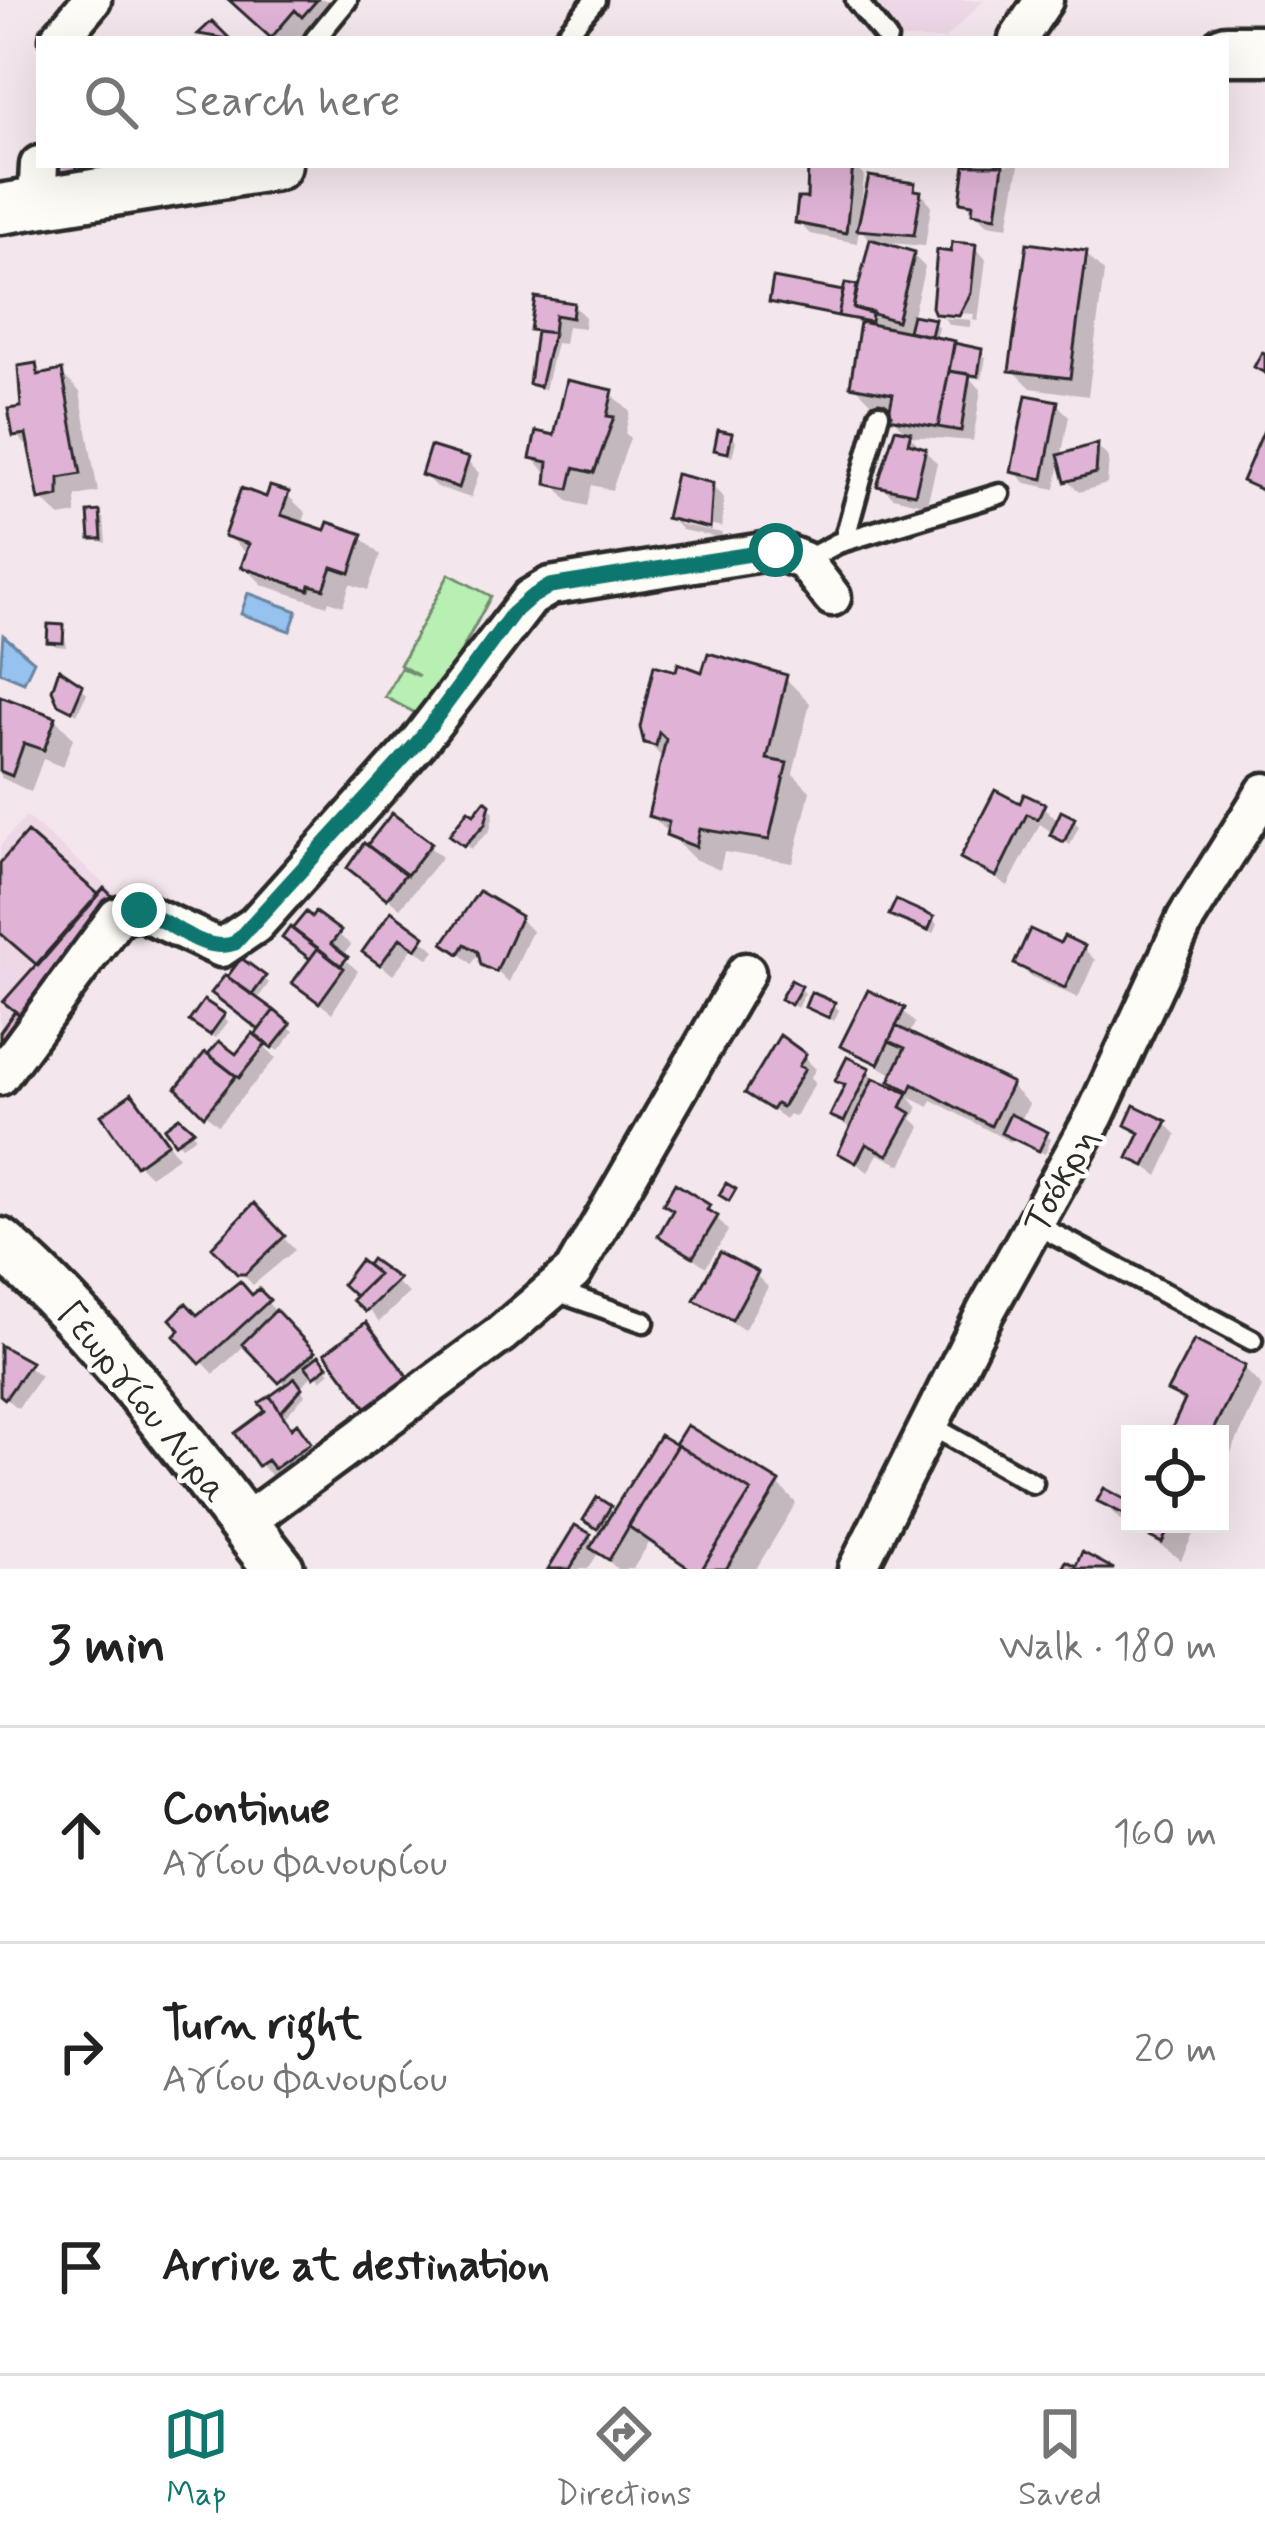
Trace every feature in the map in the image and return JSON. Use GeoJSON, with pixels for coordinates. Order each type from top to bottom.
{"type":"FeatureCollection","features":[{"type":"Feature","properties":{"kind":"main road"},"geometry":{"type":"LineString","coordinates":[[1229,50],[1265,50]]}},
{"type":"Feature","properties":{"kind":"main road"},"geometry":{"type":"LineString","coordinates":[[26,192],[215,170]]}},
{"type":"Feature","properties":{"kind":"main road","name":"Γεωργίου Λύρα"},"geometry":{"type":"LineString","coordinates":[[0,1243],[58,1294],[102,1342],[278,1569]]}},
{"type":"Feature","properties":{"kind":"street"},"geometry":{"type":"LineString","coordinates":[[62,36],[92,0]]}},
{"type":"Feature","properties":{"kind":"street"},"geometry":{"type":"LineString","coordinates":[[1020,36],[1045,0]]}},
{"type":"Feature","properties":{"kind":"street"},"geometry":{"type":"LineString","coordinates":[[0,1076],[117,917],[139,910],[221,948],[255,925],[418,742],[513,613],[550,586],[776,550],[805,561],[832,597]]}},
{"type":"Feature","properties":{"kind":"street","name":"Τσόκρη"},"geometry":{"type":"LineString","coordinates":[[863,1567],[928,1424],[1095,1115],[1186,918],[1265,792]]}},
{"type":"Feature","properties":{"kind":"street"},"geometry":{"type":"LineString","coordinates":[[243,1524],[553,1290],[586,1257],[746,973]]}},
{"type":"Feature","properties":{"kind":"lane"},"geometry":{"type":"LineString","coordinates":[[317,36],[347,0]]}},
{"type":"Feature","properties":{"kind":"lane"},"geometry":{"type":"LineString","coordinates":[[565,36],[595,0]]}},
{"type":"Feature","properties":{"kind":"lane"},"geometry":{"type":"LineString","coordinates":[[856,0],[884,36]]}},
{"type":"Feature","properties":{"kind":"lane"},"geometry":{"type":"LineString","coordinates":[[844,541],[879,414]]}},
{"type":"Feature","properties":{"kind":"lane"},"geometry":{"type":"LineString","coordinates":[[805,561],[844,541],[1000,494]]}},
{"type":"Feature","properties":{"kind":"lane"},"geometry":{"type":"LineString","coordinates":[[1035,1224],[1252,1340]]}},
{"type":"Feature","properties":{"kind":"lane"},"geometry":{"type":"LineString","coordinates":[[553,1290],[644,1322]]}},
{"type":"Feature","properties":{"kind":"lane"},"geometry":{"type":"LineString","coordinates":[[928,1424],[1033,1483]]}},
{"type":"Feature","properties":{"kind":"shaded area"},"geometry":{"type":"Polygon","coordinates":[[[866,0],[984,0],[948,36],[891,36],[866,0]]]}},
{"type":"Feature","properties":{"kind":"shaded area"},"geometry":{"type":"Polygon","coordinates":[[[26,816],[125,902],[0,1067],[0,846],[26,816]]]}},
{"type":"Feature","properties":{"kind":"green space"},"geometry":{"type":"Polygon","coordinates":[[[449,574],[491,596],[425,718],[385,697],[401,668],[419,676],[400,665],[449,574]]]}},
{"type":"Feature","properties":{"kind":"water"},"geometry":{"type":"Polygon","coordinates":[[[248,593],[297,611],[290,631],[241,614],[248,593]]]}},
{"type":"Feature","properties":{"kind":"water"},"geometry":{"type":"Polygon","coordinates":[[[3,635],[34,661],[24,682],[0,672],[3,635]]]}},
{"type":"Feature","properties":{"kind":"building"},"geometry":{"type":"Polygon","coordinates":[[[229,0],[317,0],[302,17],[295,10],[269,36],[229,0]]]}},
{"type":"Feature","properties":{"kind":"building"},"geometry":{"type":"Polygon","coordinates":[[[212,21],[227,36],[210,36],[198,34],[212,21]]]}},
{"type":"Feature","properties":{"kind":"building"},"geometry":{"type":"Polygon","coordinates":[[[51,168],[76,168],[75,178],[50,191],[51,168]]]}},
{"type":"Feature","properties":{"kind":"building"},"geometry":{"type":"Polygon","coordinates":[[[808,168],[853,168],[846,233],[795,223],[798,198],[807,198],[808,168]]]}},
{"type":"Feature","properties":{"kind":"building"},"geometry":{"type":"Polygon","coordinates":[[[965,168],[1003,168],[996,217],[972,213],[973,204],[960,202],[965,168]]]}},
{"type":"Feature","properties":{"kind":"building"},"geometry":{"type":"Polygon","coordinates":[[[869,176],[915,183],[914,190],[921,191],[914,235],[857,230],[869,176]]]}},
{"type":"Feature","properties":{"kind":"building"},"geometry":{"type":"Polygon","coordinates":[[[870,239],[915,252],[897,321],[853,308],[870,239]]]}},
{"type":"Feature","properties":{"kind":"building"},"geometry":{"type":"Polygon","coordinates":[[[952,242],[976,244],[971,293],[959,316],[935,314],[932,307],[937,250],[951,252],[952,242]]]}},
{"type":"Feature","properties":{"kind":"building"},"geometry":{"type":"Polygon","coordinates":[[[1027,243],[1087,251],[1070,378],[1009,371],[1027,243]]]}},
{"type":"Feature","properties":{"kind":"building"},"geometry":{"type":"Polygon","coordinates":[[[773,278],[843,291],[838,316],[769,302],[773,278]]]}},
{"type":"Feature","properties":{"kind":"building"},"geometry":{"type":"Polygon","coordinates":[[[845,283],[857,285],[853,308],[872,312],[871,322],[838,316],[845,283]]]}},
{"type":"Feature","properties":{"kind":"building"},"geometry":{"type":"Polygon","coordinates":[[[535,297],[574,303],[572,318],[555,315],[553,333],[530,330],[535,297]]]}},
{"type":"Feature","properties":{"kind":"building"},"geometry":{"type":"Polygon","coordinates":[[[912,315],[935,319],[931,336],[908,331],[912,315]]]}},
{"type":"Feature","properties":{"kind":"building"},"geometry":{"type":"Polygon","coordinates":[[[860,322],[955,341],[938,427],[888,418],[893,394],[850,386],[860,322]]]}},
{"type":"Feature","properties":{"kind":"building"},"geometry":{"type":"Polygon","coordinates":[[[536,331],[553,333],[540,387],[529,384],[536,331]]]}},
{"type":"Feature","properties":{"kind":"building"},"geometry":{"type":"Polygon","coordinates":[[[954,343],[982,349],[978,376],[949,371],[954,343]]]}},
{"type":"Feature","properties":{"kind":"building"},"geometry":{"type":"Polygon","coordinates":[[[1265,353],[1265,373],[1254,367],[1265,353]]]}},
{"type":"Feature","properties":{"kind":"building"},"geometry":{"type":"Polygon","coordinates":[[[36,363],[38,375],[62,370],[81,474],[59,478],[59,496],[39,500],[26,434],[13,436],[8,409],[21,407],[18,366],[36,363]]]}},
{"type":"Feature","properties":{"kind":"building"},"geometry":{"type":"Polygon","coordinates":[[[949,371],[970,374],[961,431],[938,427],[949,371]]]}},
{"type":"Feature","properties":{"kind":"building"},"geometry":{"type":"Polygon","coordinates":[[[567,380],[613,390],[607,416],[614,417],[594,473],[574,468],[569,489],[546,484],[548,462],[530,458],[536,431],[554,435],[567,380]]]}},
{"type":"Feature","properties":{"kind":"building"},"geometry":{"type":"Polygon","coordinates":[[[1026,395],[1058,401],[1043,479],[1011,472],[1026,395]]]}},
{"type":"Feature","properties":{"kind":"building"},"geometry":{"type":"Polygon","coordinates":[[[895,429],[911,432],[908,443],[926,448],[915,494],[877,486],[895,429]]]}},
{"type":"Feature","properties":{"kind":"building"},"geometry":{"type":"Polygon","coordinates":[[[718,430],[732,433],[728,453],[714,450],[718,430]]]}},
{"type":"Feature","properties":{"kind":"building"},"geometry":{"type":"Polygon","coordinates":[[[1264,430],[1265,484],[1262,490],[1242,481],[1264,430]]]}},
{"type":"Feature","properties":{"kind":"building"},"geometry":{"type":"Polygon","coordinates":[[[1098,443],[1096,473],[1065,482],[1058,455],[1098,443]]]}},
{"type":"Feature","properties":{"kind":"building"},"geometry":{"type":"Polygon","coordinates":[[[430,446],[469,458],[459,488],[421,475],[430,446]]]}},
{"type":"Feature","properties":{"kind":"building"},"geometry":{"type":"Polygon","coordinates":[[[676,474],[713,483],[710,528],[666,518],[676,474]]]}},
{"type":"Feature","properties":{"kind":"building"},"geometry":{"type":"Polygon","coordinates":[[[270,486],[289,492],[281,515],[325,530],[328,522],[363,534],[350,573],[332,567],[324,589],[310,585],[309,590],[241,567],[249,544],[224,536],[241,488],[266,497],[270,486]]]}},
{"type":"Feature","properties":{"kind":"building"},"geometry":{"type":"Polygon","coordinates":[[[100,511],[102,539],[90,539],[88,512],[100,511]]]}},
{"type":"Feature","properties":{"kind":"building"},"geometry":{"type":"Polygon","coordinates":[[[48,624],[64,625],[63,643],[47,642],[48,624]]]}},
{"type":"Feature","properties":{"kind":"building"},"geometry":{"type":"Polygon","coordinates":[[[708,653],[787,675],[767,759],[787,763],[769,840],[700,829],[696,847],[666,835],[669,822],[648,816],[666,739],[659,732],[656,746],[644,743],[640,727],[654,665],[676,671],[678,663],[702,672],[708,653]]]}},
{"type":"Feature","properties":{"kind":"building"},"geometry":{"type":"Polygon","coordinates":[[[59,669],[83,685],[72,711],[58,704],[52,690],[59,669]]]}},
{"type":"Feature","properties":{"kind":"building"},"geometry":{"type":"Polygon","coordinates":[[[0,696],[56,717],[44,750],[24,743],[12,776],[0,771],[0,696]]]}},
{"type":"Feature","properties":{"kind":"building"},"geometry":{"type":"Polygon","coordinates":[[[995,790],[1020,803],[1024,794],[1045,804],[1038,819],[1027,814],[996,877],[960,858],[995,790]]]}},
{"type":"Feature","properties":{"kind":"building"},"geometry":{"type":"Polygon","coordinates":[[[485,800],[490,804],[485,824],[464,846],[449,835],[468,810],[474,814],[485,800]]]}},
{"type":"Feature","properties":{"kind":"building"},"geometry":{"type":"Polygon","coordinates":[[[1061,811],[1075,818],[1064,842],[1050,835],[1061,811]]]}},
{"type":"Feature","properties":{"kind":"building"},"geometry":{"type":"Polygon","coordinates":[[[392,813],[432,843],[407,875],[367,845],[392,813]]]}},
{"type":"Feature","properties":{"kind":"building"},"geometry":{"type":"Polygon","coordinates":[[[27,832],[99,895],[38,966],[0,933],[0,863],[27,832]]]}},
{"type":"Feature","properties":{"kind":"building"},"geometry":{"type":"Polygon","coordinates":[[[364,843],[405,874],[387,899],[347,868],[364,843]]]}},
{"type":"Feature","properties":{"kind":"building"},"geometry":{"type":"Polygon","coordinates":[[[104,888],[118,902],[29,1022],[3,1002],[104,888]]]}},
{"type":"Feature","properties":{"kind":"building"},"geometry":{"type":"Polygon","coordinates":[[[479,891],[521,916],[496,972],[481,965],[478,952],[465,944],[459,954],[443,943],[479,891]]]}},
{"type":"Feature","properties":{"kind":"building"},"geometry":{"type":"Polygon","coordinates":[[[896,900],[934,917],[928,931],[889,915],[896,900]]]}},
{"type":"Feature","properties":{"kind":"building"},"geometry":{"type":"Polygon","coordinates":[[[391,911],[425,936],[416,949],[400,938],[380,965],[362,952],[391,911]]]}},
{"type":"Feature","properties":{"kind":"building"},"geometry":{"type":"Polygon","coordinates":[[[306,912],[312,917],[315,912],[341,931],[331,944],[348,957],[340,966],[292,929],[306,912]]]}},
{"type":"Feature","properties":{"kind":"building"},"geometry":{"type":"Polygon","coordinates":[[[290,927],[318,948],[310,959],[282,938],[290,927]]]}},
{"type":"Feature","properties":{"kind":"building"},"geometry":{"type":"Polygon","coordinates":[[[1030,929],[1060,943],[1064,936],[1085,946],[1065,988],[1014,964],[1030,929]]]}},
{"type":"Feature","properties":{"kind":"building"},"geometry":{"type":"Polygon","coordinates":[[[318,948],[344,968],[319,1003],[292,983],[318,948]]]}},
{"type":"Feature","properties":{"kind":"building"},"geometry":{"type":"Polygon","coordinates":[[[241,958],[266,976],[252,995],[227,977],[241,958]]]}},
{"type":"Feature","properties":{"kind":"building"},"geometry":{"type":"Polygon","coordinates":[[[225,975],[274,1010],[259,1030],[211,993],[225,975]]]}},
{"type":"Feature","properties":{"kind":"building"},"geometry":{"type":"Polygon","coordinates":[[[791,980],[802,986],[791,1005],[780,999],[791,980]]]}},
{"type":"Feature","properties":{"kind":"building"},"geometry":{"type":"Polygon","coordinates":[[[868,990],[905,1008],[878,1064],[840,1046],[868,990]]]}},
{"type":"Feature","properties":{"kind":"building"},"geometry":{"type":"Polygon","coordinates":[[[811,992],[835,1002],[829,1018],[805,1007],[811,992]]]}},
{"type":"Feature","properties":{"kind":"building"},"geometry":{"type":"Polygon","coordinates":[[[204,1000],[225,1014],[210,1035],[189,1021],[204,1000]]]}},
{"type":"Feature","properties":{"kind":"building"},"geometry":{"type":"Polygon","coordinates":[[[274,1010],[291,1024],[272,1048],[255,1035],[274,1010]]]}},
{"type":"Feature","properties":{"kind":"building"},"geometry":{"type":"Polygon","coordinates":[[[15,1011],[29,1022],[0,1046],[0,1032],[15,1011]]]}},
{"type":"Feature","properties":{"kind":"building"},"geometry":{"type":"Polygon","coordinates":[[[896,1026],[1012,1083],[991,1126],[913,1084],[910,1091],[889,1081],[905,1048],[889,1041],[896,1026]]]}},
{"type":"Feature","properties":{"kind":"building"},"geometry":{"type":"Polygon","coordinates":[[[253,1033],[266,1044],[239,1078],[208,1054],[219,1041],[236,1054],[253,1033]]]}},
{"type":"Feature","properties":{"kind":"building"},"geometry":{"type":"Polygon","coordinates":[[[780,1035],[806,1054],[799,1066],[805,1069],[782,1107],[776,1104],[772,1110],[745,1093],[780,1035]]]}},
{"type":"Feature","properties":{"kind":"building"},"geometry":{"type":"Polygon","coordinates":[[[205,1052],[236,1076],[204,1116],[176,1088],[205,1052]]]}},
{"type":"Feature","properties":{"kind":"building"},"geometry":{"type":"Polygon","coordinates":[[[847,1057],[870,1068],[844,1122],[830,1116],[845,1085],[835,1081],[847,1057]]]}},
{"type":"Feature","properties":{"kind":"building"},"geometry":{"type":"Polygon","coordinates":[[[873,1078],[908,1093],[901,1107],[911,1113],[888,1155],[866,1144],[856,1163],[838,1153],[873,1078]]]}},
{"type":"Feature","properties":{"kind":"building"},"geometry":{"type":"Polygon","coordinates":[[[132,1093],[168,1143],[136,1166],[101,1115],[132,1093]]]}},
{"type":"Feature","properties":{"kind":"building"},"geometry":{"type":"Polygon","coordinates":[[[1134,1105],[1167,1121],[1145,1166],[1128,1158],[1140,1133],[1125,1125],[1134,1105]]]}},
{"type":"Feature","properties":{"kind":"building"},"geometry":{"type":"Polygon","coordinates":[[[1010,1114],[1048,1132],[1039,1151],[1001,1133],[1010,1114]]]}},
{"type":"Feature","properties":{"kind":"building"},"geometry":{"type":"Polygon","coordinates":[[[179,1117],[194,1130],[175,1143],[164,1128],[179,1117]]]}},
{"type":"Feature","properties":{"kind":"building"},"geometry":{"type":"Polygon","coordinates":[[[675,1183],[710,1205],[707,1210],[718,1216],[693,1257],[658,1236],[673,1210],[663,1204],[675,1183]]]}},
{"type":"Feature","properties":{"kind":"building"},"geometry":{"type":"Polygon","coordinates":[[[726,1183],[736,1189],[729,1201],[719,1195],[726,1183]]]}},
{"type":"Feature","properties":{"kind":"building"},"geometry":{"type":"Polygon","coordinates":[[[254,1203],[285,1236],[245,1274],[237,1274],[212,1247],[254,1203]]]}},
{"type":"Feature","properties":{"kind":"building"},"geometry":{"type":"Polygon","coordinates":[[[720,1252],[758,1272],[732,1320],[694,1300],[720,1252]]]}},
{"type":"Feature","properties":{"kind":"building"},"geometry":{"type":"Polygon","coordinates":[[[371,1259],[399,1279],[365,1312],[352,1300],[378,1274],[367,1265],[371,1259]]]}},
{"type":"Feature","properties":{"kind":"building"},"geometry":{"type":"Polygon","coordinates":[[[360,1260],[378,1274],[355,1296],[342,1284],[360,1260]]]}},
{"type":"Feature","properties":{"kind":"building"},"geometry":{"type":"Polygon","coordinates":[[[240,1281],[252,1295],[259,1289],[270,1300],[200,1364],[174,1336],[180,1330],[170,1319],[186,1303],[197,1315],[240,1281]]]}},
{"type":"Feature","properties":{"kind":"building"},"geometry":{"type":"Polygon","coordinates":[[[276,1310],[315,1352],[279,1383],[242,1344],[276,1310]]]}},
{"type":"Feature","properties":{"kind":"building"},"geometry":{"type":"Polygon","coordinates":[[[366,1322],[408,1377],[367,1409],[325,1353],[366,1322]]]}},
{"type":"Feature","properties":{"kind":"building"},"geometry":{"type":"Polygon","coordinates":[[[1194,1340],[1245,1366],[1216,1425],[1173,1425],[1185,1400],[1167,1391],[1194,1340]]]}},
{"type":"Feature","properties":{"kind":"building"},"geometry":{"type":"Polygon","coordinates":[[[0,1345],[31,1362],[5,1399],[0,1395],[0,1345]]]}},
{"type":"Feature","properties":{"kind":"building"},"geometry":{"type":"Polygon","coordinates":[[[319,1355],[328,1366],[314,1377],[305,1366],[319,1355]]]}},
{"type":"Feature","properties":{"kind":"building"},"geometry":{"type":"Polygon","coordinates":[[[295,1378],[302,1388],[281,1412],[270,1396],[295,1378]]]}},
{"type":"Feature","properties":{"kind":"building"},"geometry":{"type":"Polygon","coordinates":[[[270,1396],[291,1428],[297,1423],[311,1443],[274,1469],[267,1460],[258,1466],[235,1433],[265,1411],[259,1403],[270,1396]]]}},
{"type":"Feature","properties":{"kind":"building"},"geometry":{"type":"Polygon","coordinates":[[[687,1425],[780,1482],[726,1569],[702,1569],[751,1491],[677,1445],[609,1560],[590,1548],[660,1435],[675,1444],[687,1425]]]}},
{"type":"Feature","properties":{"kind":"building"},"geometry":{"type":"Polygon","coordinates":[[[677,1445],[751,1491],[702,1569],[690,1569],[628,1526],[677,1445]]]}},
{"type":"Feature","properties":{"kind":"building"},"geometry":{"type":"Polygon","coordinates":[[[1104,1488],[1121,1497],[1121,1513],[1097,1501],[1104,1488]]]}},
{"type":"Feature","properties":{"kind":"building"},"geometry":{"type":"Polygon","coordinates":[[[597,1497],[611,1506],[597,1529],[583,1520],[597,1497]]]}},
{"type":"Feature","properties":{"kind":"building"},"geometry":{"type":"Polygon","coordinates":[[[575,1525],[591,1534],[570,1569],[548,1569],[575,1525]]]}},
{"type":"Feature","properties":{"kind":"building"},"geometry":{"type":"Polygon","coordinates":[[[1142,1533],[1167,1533],[1162,1543],[1142,1533]]]}},
{"type":"Feature","properties":{"kind":"building"},"geometry":{"type":"Polygon","coordinates":[[[1082,1552],[1114,1569],[1062,1569],[1066,1561],[1076,1566],[1082,1552]]]}},
{"type":"Feature","properties":{"kind":"route"},"geometry":{"type":"LineString","coordinates":[[139,910],[208,944],[221,948],[235,943],[418,742],[513,613],[550,586],[776,550]]}}]}
